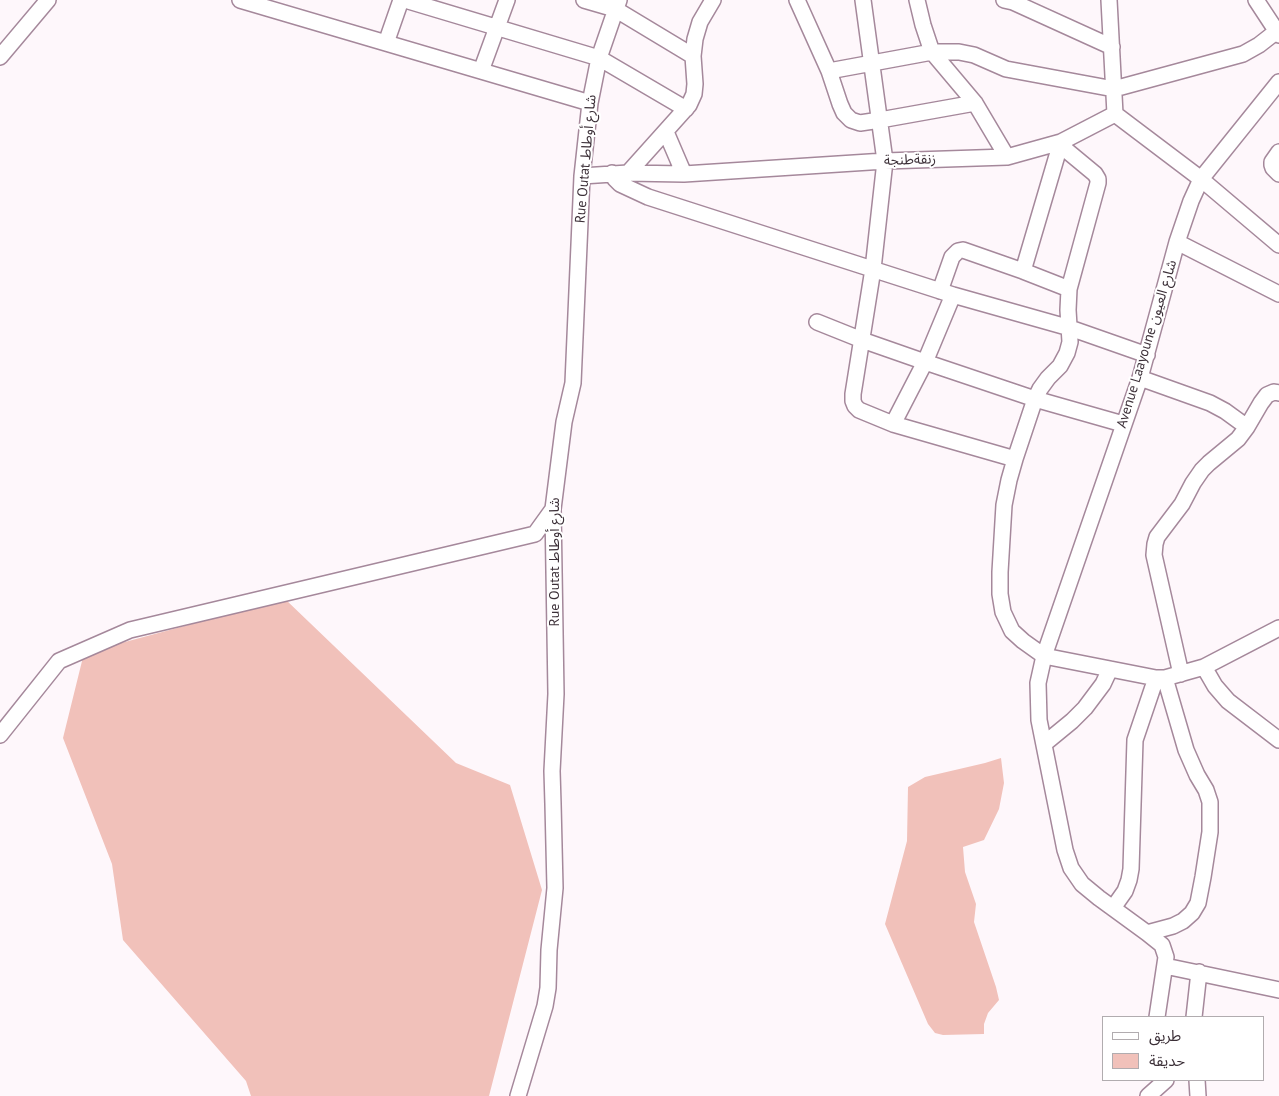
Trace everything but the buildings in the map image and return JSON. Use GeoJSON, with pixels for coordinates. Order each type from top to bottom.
{"type":"FeatureCollection","features":[{"type":"Feature","properties":{"kind":"street"},"geometry":{"type":"LineString","coordinates":[[0,57],[48,0]]}},
{"type":"Feature","properties":{"kind":"street"},"geometry":{"type":"LineString","coordinates":[[240,0],[280,6],[386,43],[590,103]]}},
{"type":"Feature","properties":{"kind":"street"},"geometry":{"type":"LineString","coordinates":[[386,43],[400,0]]}},
{"type":"Feature","properties":{"kind":"street"},"geometry":{"type":"LineString","coordinates":[[406,0],[600,58],[686,108]]}},
{"type":"Feature","properties":{"kind":"street"},"geometry":{"type":"LineString","coordinates":[[480,71],[507,0]]}},
{"type":"Feature","properties":{"kind":"street"},"geometry":{"type":"LineString","coordinates":[[584,0],[617,5],[693,56]]}},
{"type":"Feature","properties":{"kind":"street"},"geometry":{"type":"LineString","coordinates":[[628,173],[689,105],[694,94],[695,84],[693,56],[695,39],[700,22],[713,0]]}},
{"type":"Feature","properties":{"kind":"street"},"geometry":{"type":"LineString","coordinates":[[797,0],[829,71],[844,113],[851,120],[860,123],[975,103]]}},
{"type":"Feature","properties":{"kind":"street"},"geometry":{"type":"LineString","coordinates":[[863,0],[885,161],[874,270],[853,401],[859,410],[893,424],[1015,459]]}},
{"type":"Feature","properties":{"kind":"street"},"geometry":{"type":"LineString","coordinates":[[917,0],[932,52],[975,103],[1007,157]]}},
{"type":"Feature","properties":{"kind":"street"},"geometry":{"type":"LineString","coordinates":[[1004,0],[1013,2],[1112,47]]}},
{"type":"Feature","properties":{"kind":"street"},"geometry":{"type":"LineString","coordinates":[[1109,0],[1115,114],[1201,179],[1279,245]]}},
{"type":"Feature","properties":{"kind":"street"},"geometry":{"type":"LineString","coordinates":[[829,71],[932,52],[958,52],[974,55],[1006,69],[1114,89],[1243,54],[1278,33],[1256,0]]}},
{"type":"Feature","properties":{"kind":"street","name":"Rue Outat شارع أوطاط"},"geometry":{"type":"LineString","coordinates":[[518,1096],[545,1006],[548,988],[549,950],[555,888],[552,788],[556,694],[553,509],[564,422],[573,383],[582,176],[590,103],[600,58],[617,5]]}},
{"type":"Feature","properties":{"kind":"street","name":"Avenue Laayoune شارع العيون"},"geometry":{"type":"LineString","coordinates":[[1165,966],[1166,957],[1162,945],[1082,884],[1071,868],[1065,850],[1039,720],[1038,683],[1044,656],[1140,378],[1177,242],[1191,201],[1201,179],[1279,82]]}},
{"type":"Feature","properties":{"kind":"street","name":"زنقةطنجة"},"geometry":{"type":"LineString","coordinates":[[582,176],[612,173],[684,174],[885,161],[1007,157],[1061,143],[1115,114]]}},
{"type":"Feature","properties":{"kind":"street"},"geometry":{"type":"LineString","coordinates":[[666,132],[684,174]]}},
{"type":"Feature","properties":{"kind":"street"},"geometry":{"type":"LineString","coordinates":[[1023,271],[1061,143],[1098,179],[1069,289],[1070,342],[1060,366],[1048,378],[1035,399],[1015,459],[1004,506],[1000,594],[1003,612],[1012,631],[1022,641],[1044,656],[1161,678],[1204,667],[1279,628]]}},
{"type":"Feature","properties":{"kind":"street"},"geometry":{"type":"LineString","coordinates":[[1279,152],[1272,162],[1273,168],[1279,174]]}},
{"type":"Feature","properties":{"kind":"street"},"geometry":{"type":"LineString","coordinates":[[612,173],[620,184],[648,197],[947,293],[1070,328],[1146,355]]}},
{"type":"Feature","properties":{"kind":"street"},"geometry":{"type":"LineString","coordinates":[[1177,242],[1279,294]]}},
{"type":"Feature","properties":{"kind":"street"},"geometry":{"type":"LineString","coordinates":[[893,424],[925,362],[947,293],[952,257],[958,251],[963,250],[1069,289]]}},
{"type":"Feature","properties":{"kind":"street"},"geometry":{"type":"LineString","coordinates":[[817,322],[862,340],[1035,399],[1123,424]]}},
{"type":"Feature","properties":{"kind":"street"},"geometry":{"type":"LineString","coordinates":[[1140,378],[1210,403],[1247,427]]}},
{"type":"Feature","properties":{"kind":"street"},"geometry":{"type":"LineString","coordinates":[[1181,674],[1154,555],[1157,537],[1182,504],[1202,470],[1238,439],[1267,395],[1274,392],[1279,393]]}},
{"type":"Feature","properties":{"kind":"street"},"geometry":{"type":"LineString","coordinates":[[0,735],[59,661],[130,630],[536,534],[553,509]]}},
{"type":"Feature","properties":{"kind":"street"},"geometry":{"type":"LineString","coordinates":[[1204,667],[1215,686],[1228,701],[1279,740]]}},
{"type":"Feature","properties":{"kind":"street"},"geometry":{"type":"LineString","coordinates":[[1044,744],[1072,722],[1085,708],[1103,684],[1110,669]]}},
{"type":"Feature","properties":{"kind":"street"},"geometry":{"type":"LineString","coordinates":[[1113,908],[1125,892],[1131,869],[1135,740],[1161,678]]}},
{"type":"Feature","properties":{"kind":"street"},"geometry":{"type":"LineString","coordinates":[[1148,933],[1184,921],[1192,913],[1198,903],[1200,894],[1210,832],[1210,802],[1186,750],[1161,678]]}},
{"type":"Feature","properties":{"kind":"street"},"geometry":{"type":"LineString","coordinates":[[1157,1016],[1165,966],[1279,990]]}},
{"type":"Feature","properties":{"kind":"street"},"geometry":{"type":"LineString","coordinates":[[1194,1016],[1199,972]]}},
{"type":"Feature","properties":{"kind":"street"},"geometry":{"type":"LineString","coordinates":[[1146,1096],[1147,1081]]}},
{"type":"Feature","properties":{"kind":"street"},"geometry":{"type":"LineString","coordinates":[[1146,1096],[1165,1081]]}},
{"type":"Feature","properties":{"kind":"street"},"geometry":{"type":"LineString","coordinates":[[1196,1081],[1198,1096]]}},
{"type":"Feature","properties":{"kind":"green space"},"geometry":{"type":"Polygon","coordinates":[[[285,599],[456,763],[510,785],[542,890],[489,1096],[251,1096],[246,1081],[123,940],[112,864],[63,738],[84,653],[285,599]]]}},
{"type":"Feature","properties":{"kind":"green space"},"geometry":{"type":"Polygon","coordinates":[[[1001,758],[1004,783],[999,809],[984,840],[963,847],[965,872],[976,904],[974,922],[999,1000],[988,1013],[984,1024],[984,1034],[943,1035],[935,1033],[928,1024],[885,924],[907,841],[908,787],[925,777],[1001,758]]]}}]}
